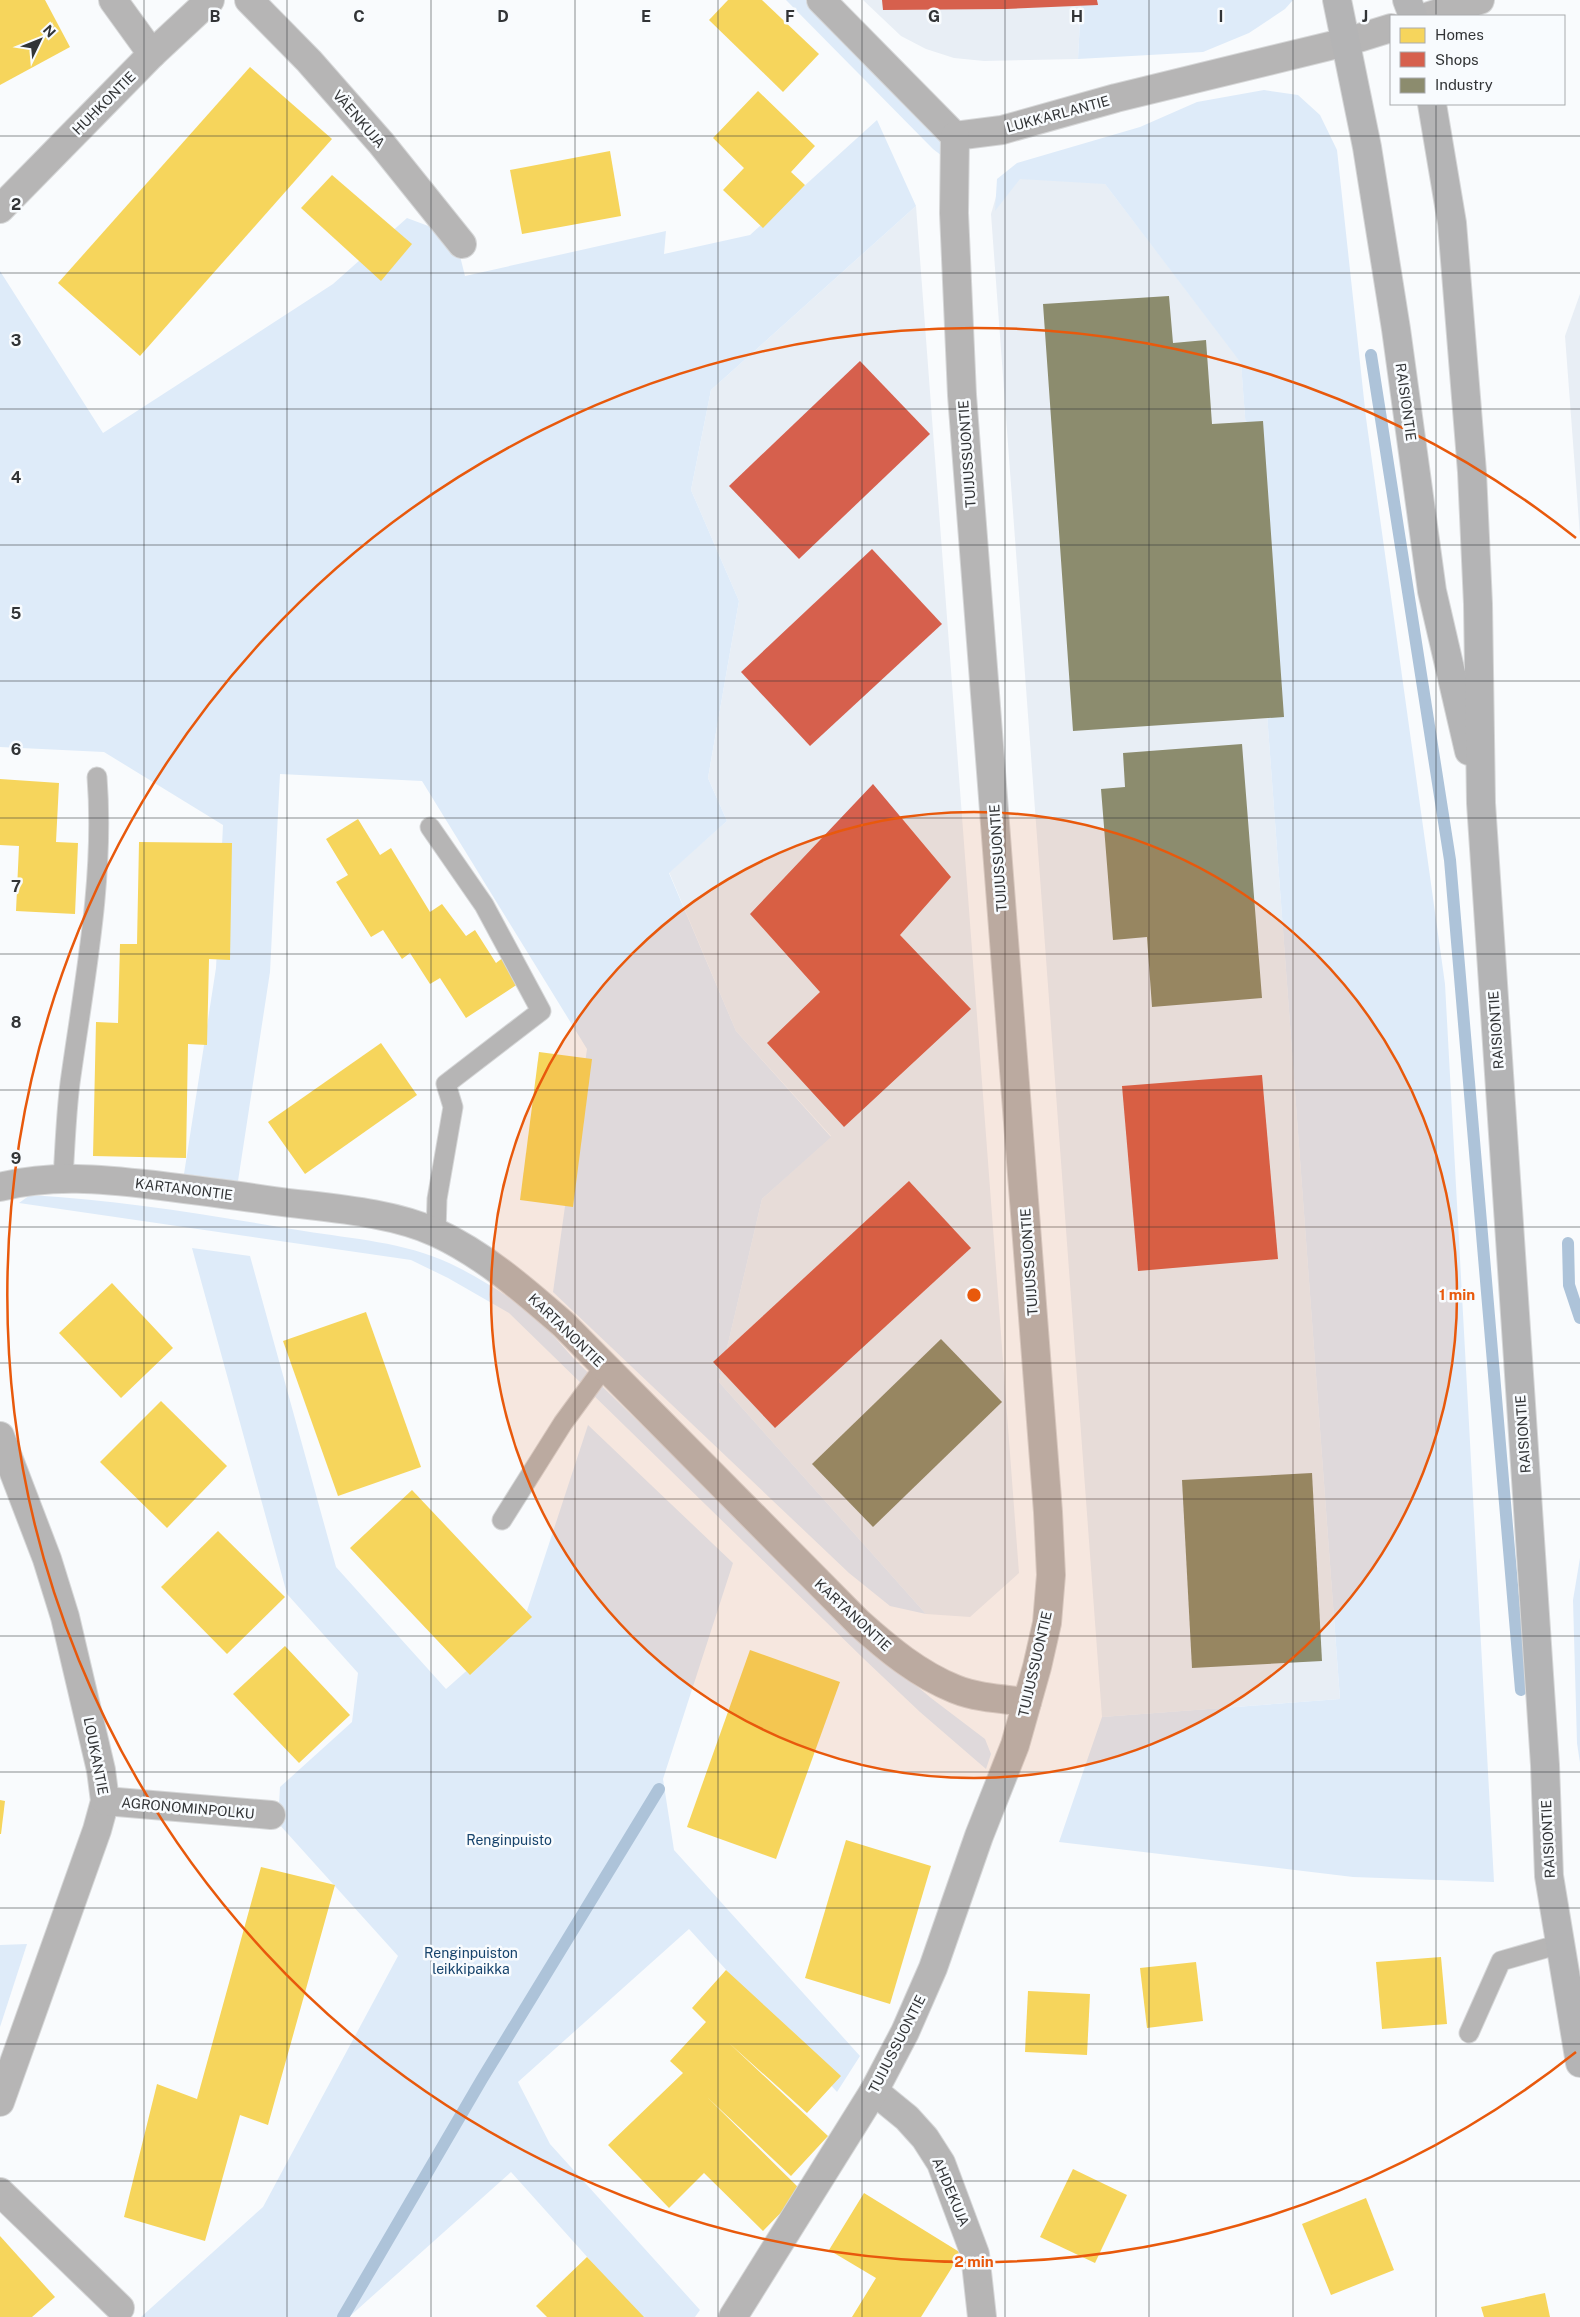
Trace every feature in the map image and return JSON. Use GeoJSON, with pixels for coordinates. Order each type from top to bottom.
{"type":"FeatureCollection","features":[{"type":"Feature","properties":{"kind":"main road","name":"RAISIONTIE"},"geometry":{"type":"LineString","coordinates":[[1337,0],[1367,147],[1396,329],[1432,591],[1481,803]]}},
{"type":"Feature","properties":{"kind":"main road"},"geometry":{"type":"LineString","coordinates":[[1407,0],[1412,15]]}},
{"type":"Feature","properties":{"kind":"main road","name":"RAISIONTIE"},"geometry":{"type":"LineString","coordinates":[[1432,105],[1452,223],[1471,463],[1478,604],[1481,803],[1545,1765],[1549,1876],[1580,2064]]}},
{"type":"Feature","properties":{"kind":"street"},"geometry":{"type":"LineString","coordinates":[[113,0],[152,54]]}},
{"type":"Feature","properties":{"kind":"street","name":"HUHKONTIE"},"geometry":{"type":"LineString","coordinates":[[0,208],[152,54],[210,0]]}},
{"type":"Feature","properties":{"kind":"street","name":"VÄENKUJA"},"geometry":{"type":"LineString","coordinates":[[249,0],[309,61],[381,143],[462,244]]}},
{"type":"Feature","properties":{"kind":"street"},"geometry":{"type":"LineString","coordinates":[[821,0],[955,136]]}},
{"type":"Feature","properties":{"kind":"street"},"geometry":{"type":"LineString","coordinates":[[1432,15],[1480,0]]}},
{"type":"Feature","properties":{"kind":"street","name":"LUKKARLANTIE"},"geometry":{"type":"LineString","coordinates":[[955,136],[1002,130],[1116,98],[1346,42],[1390,28]]}},
{"type":"Feature","properties":{"kind":"street","name":"TUIJUSSUONTIE"},"geometry":{"type":"LineString","coordinates":[[733,2317],[874,2091],[906,2032],[933,1968],[979,1836],[1015,1745],[1047,1623],[1051,1575],[962,395],[954,213],[955,136]]}},
{"type":"Feature","properties":{"kind":"street","name":"KARTANONTIE"},"geometry":{"type":"LineString","coordinates":[[0,1187],[38,1180],[63,1178],[135,1183],[343,1210],[390,1218],[436,1233],[480,1258],[522,1287],[563,1324],[859,1623],[890,1650],[922,1672],[956,1689],[990,1698],[1027,1702]]}},
{"type":"Feature","properties":{"kind":"street","name":"LOUKANTIE"},"geometry":{"type":"LineString","coordinates":[[0,1436],[47,1559],[65,1617],[101,1770],[105,1801],[97,1830],[0,2102]]}},
{"type":"Feature","properties":{"kind":"street","name":"AGRONOMINPOLKU"},"geometry":{"type":"LineString","coordinates":[[105,1801],[271,1815]]}},
{"type":"Feature","properties":{"kind":"street","name":"AHDEKUJA"},"geometry":{"type":"LineString","coordinates":[[874,2091],[907,2118],[926,2138],[941,2163],[975,2254],[982,2317]]}},
{"type":"Feature","properties":{"kind":"street"},"geometry":{"type":"LineString","coordinates":[[0,2192],[120,2308]]}},
{"type":"Feature","properties":{"kind":"lane"},"geometry":{"type":"LineString","coordinates":[[63,1178],[70,1086],[89,959],[100,817],[97,777]]}},
{"type":"Feature","properties":{"kind":"lane"},"geometry":{"type":"LineString","coordinates":[[430,827],[484,905],[540,1011],[446,1084],[453,1107],[437,1199],[436,1233]]}},
{"type":"Feature","properties":{"kind":"lane"},"geometry":{"type":"LineString","coordinates":[[502,1520],[563,1423],[604,1367]]}},
{"type":"Feature","properties":{"kind":"lane"},"geometry":{"type":"LineString","coordinates":[[1469,2033],[1501,1961],[1560,1944]]}},
{"type":"Feature","properties":{"kind":"shaded area"},"geometry":{"type":"Polygon","coordinates":[[[863,0],[1081,0],[1078,59],[984,61],[954,58],[926,49],[901,36],[863,0]]]}},
{"type":"Feature","properties":{"kind":"shaded area"},"geometry":{"type":"Polygon","coordinates":[[[1083,155],[1241,362],[1340,1699],[1102,1717],[991,214],[998,190],[1015,177],[1083,155]]]}},
{"type":"Feature","properties":{"kind":"shaded area"},"geometry":{"type":"Polygon","coordinates":[[[916,206],[1019,1573],[970,1617],[926,1614],[719,1382],[762,1199],[831,1136],[736,1031],[669,872],[727,821],[708,778],[739,601],[691,490],[711,390],[916,206]]]}},
{"type":"Feature","properties":{"kind":"shaded area"},"geometry":{"type":"Polygon","coordinates":[[[1580,294],[1580,536],[1565,336],[1580,294]]]}},
{"type":"Feature","properties":{"kind":"green space"},"geometry":{"type":"Polygon","coordinates":[[[786,0],[821,0],[955,136],[955,166],[933,149],[786,0]]]}},
{"type":"Feature","properties":{"kind":"green space"},"geometry":{"type":"Polygon","coordinates":[[[1081,0],[1293,0],[1285,9],[1249,33],[1203,52],[1078,59],[1081,0]]]}},
{"type":"Feature","properties":{"kind":"green space"},"geometry":{"type":"Polygon","coordinates":[[[1264,90],[1298,95],[1320,115],[1337,150],[1366,418],[1445,984],[1494,1882],[1353,1877],[1059,1842],[1102,1717],[1340,1699],[1241,363],[1105,184],[1020,179],[995,211],[997,179],[1017,163],[1140,127],[1197,102],[1264,90]]]}},
{"type":"Feature","properties":{"kind":"green space"},"geometry":{"type":"Polygon","coordinates":[[[877,120],[916,206],[711,390],[691,490],[739,601],[708,778],[727,821],[669,873],[736,1031],[831,1137],[762,1199],[719,1382],[926,1614],[890,1606],[849,1573],[553,1292],[587,1049],[422,781],[280,774],[270,972],[238,1181],[184,1174],[216,968],[223,825],[104,752],[0,747],[0,271],[103,433],[333,284],[407,218],[455,236],[465,276],[666,231],[664,254],[750,235],[877,120]]]}},
{"type":"Feature","properties":{"kind":"green space"},"geometry":{"type":"Polygon","coordinates":[[[30,1195],[167,1209],[378,1242],[432,1256],[460,1268],[484,1282],[521,1306],[541,1323],[574,1359],[868,1645],[931,1698],[985,1739],[991,1754],[986,1769],[920,1712],[864,1659],[509,1313],[448,1278],[411,1260],[19,1203],[30,1195]]]}},
{"type":"Feature","properties":{"kind":"green space","name":"Renginpuisto"},"geometry":{"type":"Polygon","coordinates":[[[192,1248],[250,1256],[336,1567],[446,1689],[524,1620],[588,1425],[733,1563],[663,1779],[674,1850],[860,2056],[837,2092],[689,1929],[518,2082],[550,2144],[700,2310],[695,2317],[641,2317],[511,2172],[349,2317],[141,2317],[263,2207],[398,1956],[278,1823],[280,1787],[352,1722],[358,1673],[287,1594],[192,1248]]]}},
{"type":"Feature","properties":{"kind":"green space"},"geometry":{"type":"Polygon","coordinates":[[[1580,1558],[1580,1763],[1577,1743],[1573,1600],[1580,1558]]]}},
{"type":"Feature","properties":{"kind":"green space"},"geometry":{"type":"Polygon","coordinates":[[[27,1944],[0,2027],[0,1945],[27,1944]]]}},
{"type":"Feature","properties":{"kind":"building: Homes"},"geometry":{"type":"Polygon","coordinates":[[[0,0],[45,0],[70,47],[0,85],[0,0]]]}},
{"type":"Feature","properties":{"kind":"building: Homes"},"geometry":{"type":"Polygon","coordinates":[[[728,0],[762,0],[819,54],[783,92],[709,20],[728,0]]]}},
{"type":"Feature","properties":{"kind":"building: Homes"},"geometry":{"type":"Polygon","coordinates":[[[250,67],[332,139],[140,356],[58,283],[250,67]]]}},
{"type":"Feature","properties":{"kind":"building: Homes"},"geometry":{"type":"Polygon","coordinates":[[[758,91],[815,146],[791,172],[805,185],[763,228],[723,190],[744,168],[713,138],[758,91]]]}},
{"type":"Feature","properties":{"kind":"building: Homes"},"geometry":{"type":"Polygon","coordinates":[[[610,151],[621,216],[522,234],[510,170],[610,151]]]}},
{"type":"Feature","properties":{"kind":"building: Homes"},"geometry":{"type":"Polygon","coordinates":[[[332,175],[412,244],[381,281],[301,208],[332,175]]]}},
{"type":"Feature","properties":{"kind":"building: Homes"},"geometry":{"type":"Polygon","coordinates":[[[0,779],[59,783],[56,842],[78,843],[75,914],[16,911],[19,846],[0,845],[0,779]]]}},
{"type":"Feature","properties":{"kind":"building: Homes"},"geometry":{"type":"Polygon","coordinates":[[[358,819],[380,855],[391,848],[430,912],[442,904],[466,936],[475,930],[496,963],[504,957],[521,982],[466,1018],[440,978],[430,984],[410,953],[402,959],[383,930],[371,937],[336,882],[348,875],[326,839],[358,819]]]}},
{"type":"Feature","properties":{"kind":"building: Homes"},"geometry":{"type":"Polygon","coordinates":[[[139,842],[232,843],[230,960],[209,959],[207,1045],[188,1044],[186,1158],[93,1156],[96,1022],[118,1023],[120,944],[137,944],[139,842]]]}},
{"type":"Feature","properties":{"kind":"building: Homes"},"geometry":{"type":"Polygon","coordinates":[[[381,1043],[417,1095],[305,1174],[268,1122],[381,1043]]]}},
{"type":"Feature","properties":{"kind":"building: Homes"},"geometry":{"type":"Polygon","coordinates":[[[539,1052],[592,1059],[573,1207],[520,1200],[539,1052]]]}},
{"type":"Feature","properties":{"kind":"building: Homes"},"geometry":{"type":"Polygon","coordinates":[[[112,1283],[173,1348],[121,1398],[59,1333],[112,1283]]]}},
{"type":"Feature","properties":{"kind":"building: Homes"},"geometry":{"type":"Polygon","coordinates":[[[366,1312],[421,1467],[338,1496],[283,1341],[366,1312]]]}},
{"type":"Feature","properties":{"kind":"building: Homes"},"geometry":{"type":"Polygon","coordinates":[[[161,1401],[227,1466],[167,1528],[100,1462],[161,1401]]]}},
{"type":"Feature","properties":{"kind":"building: Homes"},"geometry":{"type":"Polygon","coordinates":[[[412,1490],[532,1617],[470,1675],[350,1548],[412,1490]]]}},
{"type":"Feature","properties":{"kind":"building: Homes"},"geometry":{"type":"Polygon","coordinates":[[[218,1531],[285,1597],[227,1654],[161,1587],[218,1531]]]}},
{"type":"Feature","properties":{"kind":"building: Homes"},"geometry":{"type":"Polygon","coordinates":[[[285,1646],[350,1715],[299,1763],[233,1694],[285,1646]]]}},
{"type":"Feature","properties":{"kind":"building: Homes"},"geometry":{"type":"Polygon","coordinates":[[[750,1650],[840,1682],[776,1859],[687,1827],[750,1650]]]}},
{"type":"Feature","properties":{"kind":"building: Homes"},"geometry":{"type":"Polygon","coordinates":[[[0,1800],[5,1801],[1,1834],[0,1834],[0,1800]]]}},
{"type":"Feature","properties":{"kind":"building: Homes"},"geometry":{"type":"Polygon","coordinates":[[[846,1840],[931,1866],[890,2004],[805,1978],[846,1840]]]}},
{"type":"Feature","properties":{"kind":"building: Homes"},"geometry":{"type":"Polygon","coordinates":[[[261,1867],[335,1885],[268,2125],[240,2115],[205,2241],[124,2217],[157,2084],[197,2099],[261,1867]]]}},
{"type":"Feature","properties":{"kind":"building: Homes"},"geometry":{"type":"Polygon","coordinates":[[[1441,1957],[1447,2024],[1382,2029],[1376,1962],[1441,1957]]]}},
{"type":"Feature","properties":{"kind":"building: Homes"},"geometry":{"type":"Polygon","coordinates":[[[1196,1962],[1203,2021],[1147,2028],[1140,1968],[1196,1962]]]}},
{"type":"Feature","properties":{"kind":"building: Homes"},"geometry":{"type":"Polygon","coordinates":[[[726,1970],[841,2076],[807,2113],[729,2043],[828,2136],[791,2176],[707,2097],[802,2191],[763,2231],[704,2173],[669,2208],[608,2145],[683,2073],[670,2061],[706,2022],[692,2008],[726,1970]]]}},
{"type":"Feature","properties":{"kind":"building: Homes"},"geometry":{"type":"Polygon","coordinates":[[[1028,1991],[1090,1994],[1087,2055],[1025,2052],[1028,1991]]]}},
{"type":"Feature","properties":{"kind":"building: Homes"},"geometry":{"type":"Polygon","coordinates":[[[1073,2169],[1127,2195],[1095,2263],[1040,2237],[1073,2169]]]}},
{"type":"Feature","properties":{"kind":"building: Homes"},"geometry":{"type":"Polygon","coordinates":[[[864,2193],[961,2253],[921,2317],[852,2317],[876,2278],[829,2250],[864,2193]]]}},
{"type":"Feature","properties":{"kind":"building: Homes"},"geometry":{"type":"Polygon","coordinates":[[[1366,2198],[1394,2270],[1331,2295],[1302,2224],[1366,2198]]]}},
{"type":"Feature","properties":{"kind":"building: Homes"},"geometry":{"type":"Polygon","coordinates":[[[0,2236],[55,2297],[32,2317],[0,2317],[0,2236]]]}},
{"type":"Feature","properties":{"kind":"building: Homes"},"geometry":{"type":"Polygon","coordinates":[[[587,2257],[644,2317],[547,2317],[536,2306],[587,2257]]]}},
{"type":"Feature","properties":{"kind":"building: Homes"},"geometry":{"type":"Polygon","coordinates":[[[1545,2293],[1550,2317],[1484,2317],[1481,2307],[1545,2293]]]}},
{"type":"Feature","properties":{"kind":"building: Shops"},"geometry":{"type":"Polygon","coordinates":[[[882,0],[1097,0],[1098,5],[1006,9],[883,10],[882,0]]]}},
{"type":"Feature","properties":{"kind":"building: Shops"},"geometry":{"type":"Polygon","coordinates":[[[860,361],[930,434],[799,559],[729,486],[860,361]]]}},
{"type":"Feature","properties":{"kind":"building: Shops"},"geometry":{"type":"Polygon","coordinates":[[[872,549],[942,624],[810,746],[741,672],[872,549]]]}},
{"type":"Feature","properties":{"kind":"building: Shops"},"geometry":{"type":"Polygon","coordinates":[[[873,784],[951,877],[900,935],[971,1009],[844,1127],[767,1043],[820,992],[750,914],[873,784]]]}},
{"type":"Feature","properties":{"kind":"building: Shops"},"geometry":{"type":"Polygon","coordinates":[[[1262,1075],[1278,1259],[1138,1271],[1122,1086],[1262,1075]]]}},
{"type":"Feature","properties":{"kind":"building: Shops"},"geometry":{"type":"Polygon","coordinates":[[[909,1181],[971,1248],[775,1428],[713,1362],[909,1181]]]}},
{"type":"Feature","properties":{"kind":"building: Industry"},"geometry":{"type":"Polygon","coordinates":[[[1169,296],[1173,343],[1206,340],[1212,424],[1263,421],[1284,717],[1073,731],[1043,304],[1169,296]]]}},
{"type":"Feature","properties":{"kind":"building: Industry"},"geometry":{"type":"Polygon","coordinates":[[[1242,744],[1262,998],[1152,1007],[1147,937],[1113,940],[1101,789],[1125,787],[1123,753],[1242,744]]]}},
{"type":"Feature","properties":{"kind":"building: Industry"},"geometry":{"type":"Polygon","coordinates":[[[941,1339],[1002,1402],[873,1527],[812,1464],[941,1339]]]}},
{"type":"Feature","properties":{"kind":"building: Industry"},"geometry":{"type":"Polygon","coordinates":[[[1312,1473],[1322,1661],[1192,1668],[1182,1480],[1312,1473]]]}},
{"type":"Feature","properties":{"kind":"waterway"},"geometry":{"type":"LineString","coordinates":[[1371,355],[1450,860],[1521,1690]]}},
{"type":"Feature","properties":{"kind":"waterway"},"geometry":{"type":"LineString","coordinates":[[1568,1243],[1569,1285],[1580,1318]]}},
{"type":"Feature","properties":{"kind":"waterway"},"geometry":{"type":"LineString","coordinates":[[343,2317],[482,2079],[659,1789]]}},
{"type":"Feature","properties":{"kind":"park label","name":"Renginpuiston leikkipaikka"},"geometry":{"type":"Point","coordinates":[471,1962]}}]}
